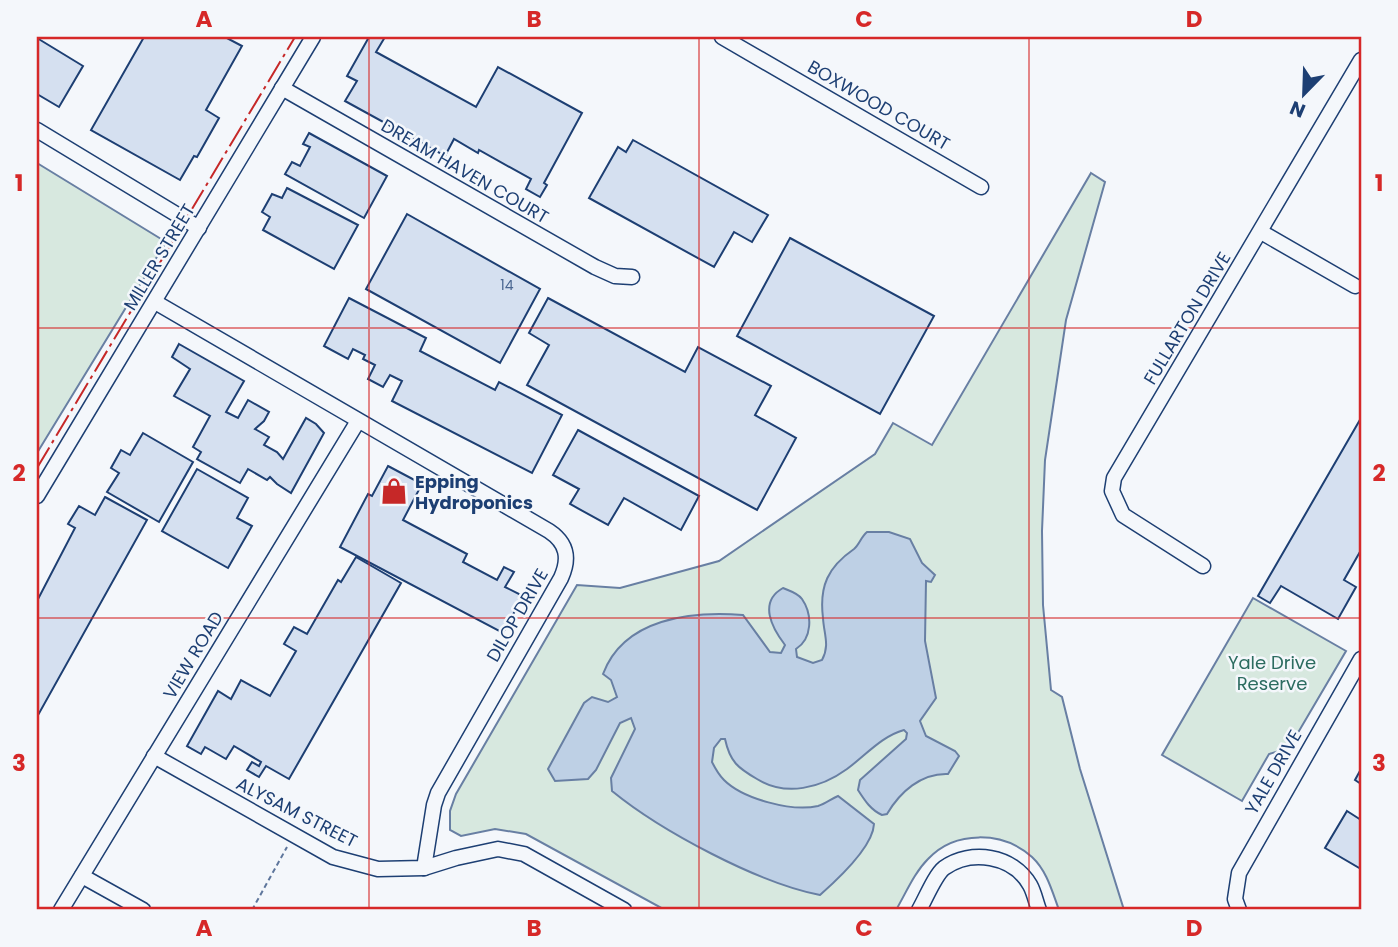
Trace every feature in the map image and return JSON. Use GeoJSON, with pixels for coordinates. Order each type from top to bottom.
{"type":"FeatureCollection","features":[{"type":"Feature","properties":{"kind":"street","name":"MILLER STREET"},"geometry":{"type":"LineString","coordinates":[[37,496],[313,37]]}},
{"type":"Feature","properties":{"kind":"street","name":"BOXWOOD COURT"},"geometry":{"type":"LineString","coordinates":[[722,37],[981,187]]}},
{"type":"Feature","properties":{"kind":"street","name":"FULLARTON DRIVE"},"geometry":{"type":"LineString","coordinates":[[1203,566],[1123,515],[1112,491],[1114,478],[1361,60]]}},
{"type":"Feature","properties":{"kind":"street","name":"DREAM HAVEN COURT"},"geometry":{"type":"LineString","coordinates":[[282,88],[583,261],[615,275],[632,277]]}},
{"type":"Feature","properties":{"kind":"street"},"geometry":{"type":"LineString","coordinates":[[37,130],[200,228]]}},
{"type":"Feature","properties":{"kind":"street"},"geometry":{"type":"LineString","coordinates":[[1261,232],[1355,285]]}},
{"type":"Feature","properties":{"kind":"street","name":"DILOP DRIVE"},"geometry":{"type":"LineString","coordinates":[[155,302],[549,531],[562,543],[567,559],[561,578],[438,793],[424,868]]}},
{"type":"Feature","properties":{"kind":"street","name":"VIEW ROAD"},"geometry":{"type":"LineString","coordinates":[[61,910],[358,421]]}},
{"type":"Feature","properties":{"kind":"street","name":"YALE DRIVE"},"geometry":{"type":"LineString","coordinates":[[1239,910],[1235,899],[1238,873],[1361,659]]}},
{"type":"Feature","properties":{"kind":"street","name":"ALYSAM STREET"},"geometry":{"type":"LineString","coordinates":[[154,757],[333,857],[378,869],[424,868],[498,849],[524,854],[624,910]]}},
{"type":"Feature","properties":{"kind":"street"},"geometry":{"type":"LineString","coordinates":[[919,910],[942,869],[968,856],[996,859],[1017,869],[1030,884],[1039,910]]}},
{"type":"Feature","properties":{"kind":"street"},"geometry":{"type":"LineString","coordinates":[[82,876],[143,910]]}},
{"type":"Feature","properties":{"kind":"path"},"geometry":{"type":"LineString","coordinates":[[252,910],[293,835]]}},
{"type":"Feature","properties":{"kind":"green space"},"geometry":{"type":"Polygon","coordinates":[[[37,163],[166,242],[37,453],[37,163]]]}},
{"type":"Feature","properties":{"kind":"green space"},"geometry":{"type":"Polygon","coordinates":[[[1091,173],[1105,182],[1066,320],[1045,460],[1043,605],[1051,690],[1062,697],[1080,769],[1124,910],[1059,910],[1042,869],[1032,857],[1007,842],[979,837],[952,843],[928,859],[918,870],[896,910],[665,910],[526,834],[495,829],[461,836],[450,830],[450,811],[456,794],[577,585],[620,588],[719,561],[875,454],[893,423],[932,445],[1091,173]]]}},
{"type":"Feature","properties":{"kind":"green space","name":"Yale Drive Reserve"},"geometry":{"type":"Polygon","coordinates":[[[1253,598],[1346,651],[1289,748],[1269,754],[1242,801],[1162,755],[1253,598]]]}},
{"type":"Feature","properties":{"kind":"water"},"geometry":{"type":"Polygon","coordinates":[[[867,532],[889,532],[910,539],[922,563],[935,575],[931,582],[926,581],[925,641],[936,698],[920,721],[926,736],[955,751],[959,756],[948,774],[920,780],[898,798],[887,814],[882,815],[871,808],[858,790],[860,780],[906,739],[907,733],[904,730],[881,741],[837,776],[803,788],[780,788],[750,775],[732,759],[725,739],[721,739],[714,748],[712,762],[732,787],[755,798],[782,805],[807,807],[821,805],[838,796],[874,824],[868,843],[861,853],[820,895],[768,879],[711,854],[656,822],[612,791],[611,778],[635,729],[631,718],[620,723],[596,770],[588,779],[555,781],[548,769],[584,703],[592,697],[608,702],[617,697],[611,680],[603,674],[613,655],[626,641],[643,630],[681,617],[743,615],[770,652],[781,653],[785,645],[772,623],[769,608],[775,594],[783,588],[800,597],[808,612],[808,633],[796,649],[797,657],[813,663],[822,660],[826,645],[822,596],[827,578],[867,532]]]}},
{"type":"Feature","properties":{"kind":"building"},"geometry":{"type":"Polygon","coordinates":[[[144,37],[225,37],[242,46],[206,110],[219,118],[197,157],[194,156],[180,180],[91,130],[144,37]]]}},
{"type":"Feature","properties":{"kind":"building"},"geometry":{"type":"Polygon","coordinates":[[[369,37],[385,37],[376,52],[476,107],[498,67],[582,113],[544,183],[547,185],[540,197],[526,189],[531,179],[479,150],[478,153],[454,139],[445,156],[345,101],[357,81],[347,76],[369,37]]]}},
{"type":"Feature","properties":{"kind":"building"},"geometry":{"type":"Polygon","coordinates":[[[37,38],[83,66],[59,107],[37,94],[37,38]]]}},
{"type":"Feature","properties":{"kind":"building"},"geometry":{"type":"Polygon","coordinates":[[[309,133],[387,176],[364,218],[285,174],[292,162],[300,166],[310,147],[303,144],[309,133]]]}},
{"type":"Feature","properties":{"kind":"building"},"geometry":{"type":"Polygon","coordinates":[[[633,140],[768,215],[752,242],[734,232],[714,267],[589,198],[618,147],[626,152],[633,140]]]}},
{"type":"Feature","properties":{"kind":"building"},"geometry":{"type":"Polygon","coordinates":[[[287,188],[358,225],[334,269],[263,230],[270,217],[262,212],[272,194],[282,198],[287,188]]]}},
{"type":"Feature","properties":{"kind":"building"},"geometry":{"type":"Polygon","coordinates":[[[407,214],[540,289],[500,363],[366,289],[407,214]]]}},
{"type":"Feature","properties":{"kind":"building"},"geometry":{"type":"Polygon","coordinates":[[[790,238],[934,316],[880,414],[737,336],[790,238]]]}},
{"type":"Feature","properties":{"kind":"building"},"geometry":{"type":"Polygon","coordinates":[[[349,298],[426,338],[420,351],[495,390],[499,382],[562,415],[532,473],[392,401],[402,381],[390,375],[383,387],[368,379],[375,365],[363,359],[365,355],[353,349],[348,359],[324,346],[349,298]]]}},
{"type":"Feature","properties":{"kind":"building"},"geometry":{"type":"Polygon","coordinates":[[[548,298],[685,372],[698,347],[771,386],[755,415],[796,438],[757,510],[527,385],[549,345],[529,333],[548,298]]]}},
{"type":"Feature","properties":{"kind":"building"},"geometry":{"type":"Polygon","coordinates":[[[179,344],[244,381],[226,412],[238,418],[248,400],[269,412],[255,429],[269,437],[264,445],[283,459],[306,418],[324,433],[291,493],[270,477],[267,480],[248,469],[240,483],[197,459],[201,452],[193,447],[210,416],[174,396],[190,369],[172,357],[179,344]]]}},
{"type":"Feature","properties":{"kind":"building"},"geometry":{"type":"Polygon","coordinates":[[[1361,418],[1361,550],[1344,580],[1356,587],[1338,619],[1281,586],[1270,603],[1258,596],[1361,418]]]}},
{"type":"Feature","properties":{"kind":"building"},"geometry":{"type":"Polygon","coordinates":[[[578,430],[699,496],[681,530],[624,498],[608,525],[570,504],[579,489],[553,475],[578,430]]]}},
{"type":"Feature","properties":{"kind":"building"},"geometry":{"type":"Polygon","coordinates":[[[143,433],[193,462],[159,522],[107,492],[119,473],[111,468],[121,450],[130,455],[143,433]]]}},
{"type":"Feature","properties":{"kind":"building"},"geometry":{"type":"Polygon","coordinates":[[[388,466],[422,484],[403,520],[467,554],[463,562],[497,580],[504,567],[514,572],[505,587],[523,596],[503,633],[340,547],[368,494],[372,496],[388,466]]]}},
{"type":"Feature","properties":{"kind":"building"},"geometry":{"type":"Polygon","coordinates":[[[197,469],[248,498],[237,518],[252,526],[228,568],[162,531],[197,469]]]}},
{"type":"Feature","properties":{"kind":"building"},"geometry":{"type":"Polygon","coordinates":[[[105,497],[147,520],[37,717],[37,601],[75,528],[68,524],[79,506],[95,515],[105,497]]]}},
{"type":"Feature","properties":{"kind":"building"},"geometry":{"type":"Polygon","coordinates":[[[356,557],[401,583],[289,779],[266,766],[259,777],[247,770],[252,762],[259,766],[261,762],[234,746],[226,759],[205,747],[201,754],[187,746],[218,691],[231,699],[241,680],[270,696],[296,651],[284,644],[294,627],[307,634],[338,580],[341,582],[356,557]]]}},
{"type":"Feature","properties":{"kind":"building"},"geometry":{"type":"Polygon","coordinates":[[[1361,769],[1361,784],[1355,780],[1361,769]]]}},
{"type":"Feature","properties":{"kind":"building"},"geometry":{"type":"Polygon","coordinates":[[[1347,811],[1361,820],[1361,869],[1325,848],[1347,811]]]}},
{"type":"Feature","properties":{"kind":"power"},"geometry":{"type":"LineString","coordinates":[[37,468],[295,37]]}},
{"type":"Feature","properties":{"kind":"place","name":"Epping Hydroponics"},"geometry":{"type":"Point","coordinates":[394,491]}}]}
